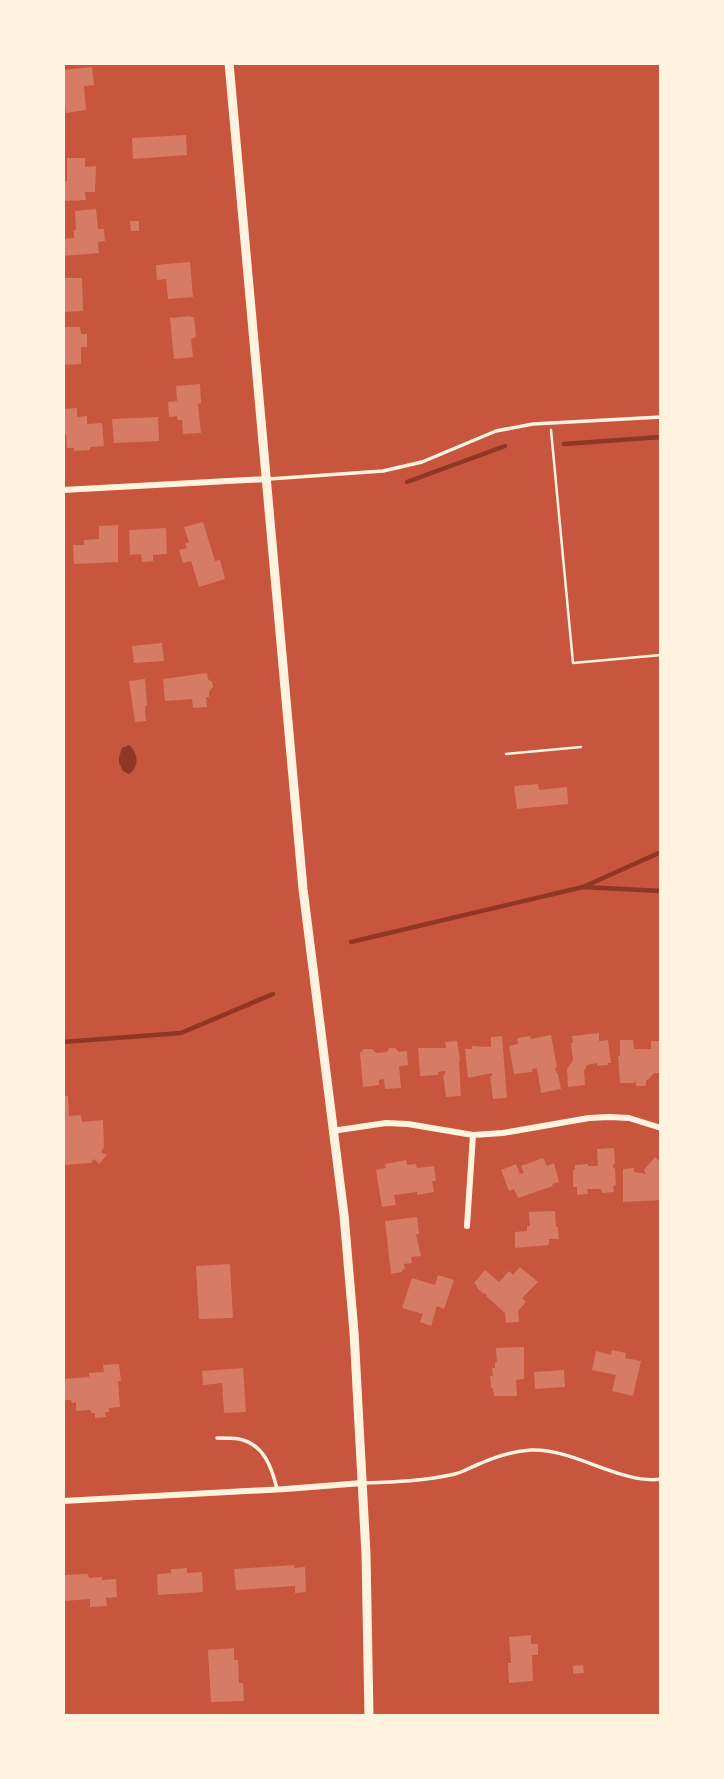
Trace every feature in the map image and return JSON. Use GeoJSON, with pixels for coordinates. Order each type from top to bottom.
{"type":"FeatureCollection","features":[{"type":"Feature","properties":{"kind":"main road"},"geometry":{"type":"LineString","coordinates":[[229,63],[303,889],[344,1215],[354,1332],[366,1554],[369,1716]]}},
{"type":"Feature","properties":{"kind":"street"},"geometry":{"type":"LineString","coordinates":[[63,490],[267,480]]}},
{"type":"Feature","properties":{"kind":"street"},"geometry":{"type":"LineString","coordinates":[[332,1131],[386,1123],[473,1135],[609,1117],[629,1118],[661,1128]]}},
{"type":"Feature","properties":{"kind":"street"},"geometry":{"type":"LineString","coordinates":[[467,1226],[473,1135]]}},
{"type":"Feature","properties":{"kind":"street"},"geometry":{"type":"LineString","coordinates":[[63,1501],[362,1483]]}},
{"type":"Feature","properties":{"kind":"lane"},"geometry":{"type":"LineString","coordinates":[[267,480],[383,471],[422,462],[496,431],[533,424],[661,417]]}},
{"type":"Feature","properties":{"kind":"lane"},"geometry":{"type":"LineString","coordinates":[[217,1438],[242,1439],[260,1450],[269,1462],[277,1489]]}},
{"type":"Feature","properties":{"kind":"lane"},"geometry":{"type":"LineString","coordinates":[[362,1483],[457,1474],[503,1455],[531,1450],[575,1457],[625,1474],[652,1480],[661,1479]]}},
{"type":"Feature","properties":{"kind":"path"},"geometry":{"type":"LineString","coordinates":[[550,423],[573,663],[661,655]]}},
{"type":"Feature","properties":{"kind":"path"},"geometry":{"type":"LineString","coordinates":[[506,754],[581,747]]}},
{"type":"Feature","properties":{"kind":"shaded area"},"geometry":{"type":"Polygon","coordinates":[[[129,745],[136,760],[135,768],[129,774],[123,771],[119,757],[122,748],[129,745]]]}},
{"type":"Feature","properties":{"kind":"building"},"geometry":{"type":"Polygon","coordinates":[[[92,67],[94,85],[84,86],[86,110],[66,113],[63,70],[92,67]]]}},
{"type":"Feature","properties":{"kind":"building"},"geometry":{"type":"Polygon","coordinates":[[[186,135],[187,155],[133,159],[132,138],[186,135]]]}},
{"type":"Feature","properties":{"kind":"building"},"geometry":{"type":"Polygon","coordinates":[[[67,158],[85,158],[85,167],[96,166],[95,192],[85,192],[86,200],[63,201],[63,181],[67,181],[67,158]]]}},
{"type":"Feature","properties":{"kind":"building"},"geometry":{"type":"Polygon","coordinates":[[[96,209],[98,229],[104,229],[105,241],[98,242],[99,253],[63,256],[63,239],[74,238],[75,211],[96,209]]]}},
{"type":"Feature","properties":{"kind":"building"},"geometry":{"type":"Polygon","coordinates":[[[130,221],[139,221],[139,231],[131,231],[130,221]]]}},
{"type":"Feature","properties":{"kind":"building"},"geometry":{"type":"Polygon","coordinates":[[[190,262],[193,297],[168,299],[166,279],[157,280],[156,265],[190,262]]]}},
{"type":"Feature","properties":{"kind":"building"},"geometry":{"type":"Polygon","coordinates":[[[63,278],[82,278],[83,311],[63,312],[63,278]]]}},
{"type":"Feature","properties":{"kind":"building"},"geometry":{"type":"Polygon","coordinates":[[[194,317],[196,337],[191,339],[193,357],[174,359],[170,318],[194,317]]]}},
{"type":"Feature","properties":{"kind":"building"},"geometry":{"type":"Polygon","coordinates":[[[63,327],[80,327],[81,334],[87,334],[87,347],[81,347],[81,364],[63,365],[63,327]]]}},
{"type":"Feature","properties":{"kind":"building"},"geometry":{"type":"Polygon","coordinates":[[[200,384],[201,403],[198,404],[201,433],[183,434],[182,420],[178,420],[177,416],[169,417],[168,402],[177,401],[176,386],[200,384]]]}},
{"type":"Feature","properties":{"kind":"building"},"geometry":{"type":"Polygon","coordinates":[[[77,408],[77,417],[87,416],[87,424],[102,423],[104,446],[74,451],[74,448],[67,448],[66,434],[63,435],[63,409],[77,408]]]}},
{"type":"Feature","properties":{"kind":"building"},"geometry":{"type":"Polygon","coordinates":[[[158,417],[159,441],[114,443],[112,419],[158,417]]]}},
{"type":"Feature","properties":{"kind":"building"},"geometry":{"type":"Polygon","coordinates":[[[203,522],[215,561],[220,560],[225,579],[199,587],[191,561],[183,563],[179,550],[187,548],[185,544],[189,542],[184,527],[203,522]]]}},
{"type":"Feature","properties":{"kind":"building"},"geometry":{"type":"Polygon","coordinates":[[[118,525],[118,562],[74,564],[73,545],[84,545],[84,540],[99,539],[99,526],[118,525]]]}},
{"type":"Feature","properties":{"kind":"building"},"geometry":{"type":"Polygon","coordinates":[[[166,528],[167,554],[153,555],[153,561],[142,562],[141,554],[130,555],[129,530],[166,528]]]}},
{"type":"Feature","properties":{"kind":"building"},"geometry":{"type":"Polygon","coordinates":[[[162,643],[164,661],[134,663],[132,646],[162,643]]]}},
{"type":"Feature","properties":{"kind":"building"},"geometry":{"type":"Polygon","coordinates":[[[207,673],[213,687],[209,697],[206,697],[207,707],[193,708],[192,699],[165,701],[163,679],[207,673]]]}},
{"type":"Feature","properties":{"kind":"building"},"geometry":{"type":"Polygon","coordinates":[[[145,679],[146,721],[135,722],[129,681],[145,679]]]}},
{"type":"Feature","properties":{"kind":"building"},"geometry":{"type":"Polygon","coordinates":[[[538,784],[539,790],[567,787],[568,804],[517,809],[514,786],[538,784]]]}},
{"type":"Feature","properties":{"kind":"building"},"geometry":{"type":"Polygon","coordinates":[[[599,1033],[599,1041],[608,1040],[611,1063],[587,1065],[584,1071],[585,1085],[568,1087],[567,1069],[573,1060],[572,1036],[599,1033]]]}},
{"type":"Feature","properties":{"kind":"building"},"geometry":{"type":"Polygon","coordinates":[[[551,1035],[561,1089],[541,1093],[537,1068],[532,1069],[532,1072],[514,1074],[509,1046],[518,1044],[517,1038],[530,1036],[531,1039],[551,1035]]]}},
{"type":"Feature","properties":{"kind":"building"},"geometry":{"type":"Polygon","coordinates":[[[502,1036],[507,1098],[493,1099],[490,1076],[492,1073],[468,1078],[465,1049],[472,1049],[472,1046],[491,1047],[491,1037],[502,1036]]]}},
{"type":"Feature","properties":{"kind":"building"},"geometry":{"type":"Polygon","coordinates":[[[620,1040],[633,1040],[634,1049],[651,1049],[651,1041],[661,1041],[661,1073],[654,1073],[646,1080],[646,1086],[636,1086],[635,1080],[634,1083],[620,1083],[620,1040]]]}},
{"type":"Feature","properties":{"kind":"building"},"geometry":{"type":"Polygon","coordinates":[[[457,1041],[461,1096],[446,1097],[443,1074],[445,1075],[445,1071],[438,1072],[438,1075],[420,1076],[418,1048],[446,1048],[445,1042],[457,1041]]]}},
{"type":"Feature","properties":{"kind":"building"},"geometry":{"type":"Polygon","coordinates":[[[389,1048],[395,1048],[399,1052],[407,1051],[408,1065],[399,1066],[401,1088],[385,1089],[384,1079],[379,1080],[379,1085],[363,1087],[360,1053],[364,1049],[372,1049],[376,1053],[387,1052],[389,1048]]]}},
{"type":"Feature","properties":{"kind":"building"},"geometry":{"type":"Polygon","coordinates":[[[63,1096],[68,1096],[69,1116],[81,1115],[82,1122],[103,1120],[104,1147],[101,1152],[107,1155],[99,1164],[94,1159],[91,1163],[63,1165],[63,1096]]]}},
{"type":"Feature","properties":{"kind":"building"},"geometry":{"type":"Polygon","coordinates":[[[614,1148],[614,1192],[602,1193],[601,1189],[587,1189],[588,1194],[577,1195],[577,1187],[573,1187],[575,1165],[598,1166],[597,1149],[614,1148]]]}},
{"type":"Feature","properties":{"kind":"building"},"geometry":{"type":"Polygon","coordinates":[[[655,1157],[661,1163],[661,1200],[623,1202],[623,1169],[634,1168],[634,1172],[646,1174],[644,1170],[655,1157]]]}},
{"type":"Feature","properties":{"kind":"building"},"geometry":{"type":"Polygon","coordinates":[[[543,1158],[547,1166],[554,1163],[559,1182],[518,1198],[514,1189],[509,1191],[501,1170],[516,1164],[520,1174],[524,1173],[521,1166],[543,1158]]]}},
{"type":"Feature","properties":{"kind":"building"},"geometry":{"type":"Polygon","coordinates":[[[406,1160],[407,1165],[416,1164],[417,1168],[434,1166],[434,1192],[394,1195],[396,1205],[382,1207],[376,1170],[386,1168],[385,1164],[406,1160]]]}},
{"type":"Feature","properties":{"kind":"building"},"geometry":{"type":"Polygon","coordinates":[[[555,1211],[559,1239],[549,1239],[549,1245],[515,1248],[515,1232],[527,1231],[527,1226],[530,1226],[529,1212],[555,1211]]]}},
{"type":"Feature","properties":{"kind":"building"},"geometry":{"type":"Polygon","coordinates":[[[417,1217],[419,1234],[416,1234],[421,1256],[411,1257],[412,1263],[404,1264],[405,1269],[402,1272],[391,1274],[385,1221],[417,1217]]]}},
{"type":"Feature","properties":{"kind":"building"},"geometry":{"type":"Polygon","coordinates":[[[230,1264],[233,1318],[199,1319],[196,1266],[230,1264]]]}},
{"type":"Feature","properties":{"kind":"building"},"geometry":{"type":"Polygon","coordinates":[[[520,1267],[538,1282],[522,1298],[526,1302],[518,1311],[519,1322],[506,1323],[505,1313],[474,1283],[485,1270],[499,1282],[509,1271],[513,1275],[520,1267]]]}},
{"type":"Feature","properties":{"kind":"building"},"geometry":{"type":"Polygon","coordinates":[[[438,1275],[454,1280],[444,1309],[437,1306],[431,1326],[420,1322],[423,1314],[402,1308],[412,1278],[435,1285],[438,1275]]]}},
{"type":"Feature","properties":{"kind":"building"},"geometry":{"type":"Polygon","coordinates":[[[524,1347],[524,1379],[516,1380],[517,1396],[494,1396],[490,1376],[493,1376],[492,1368],[495,1368],[497,1362],[496,1348],[524,1347]]]}},
{"type":"Feature","properties":{"kind":"building"},"geometry":{"type":"Polygon","coordinates":[[[612,1350],[626,1353],[625,1358],[641,1361],[633,1396],[612,1391],[616,1375],[592,1370],[596,1351],[611,1355],[612,1350]]]}},
{"type":"Feature","properties":{"kind":"building"},"geometry":{"type":"Polygon","coordinates":[[[119,1364],[120,1407],[109,1408],[109,1412],[105,1412],[106,1417],[95,1418],[95,1413],[91,1413],[91,1410],[76,1411],[76,1402],[63,1400],[63,1379],[89,1377],[89,1373],[104,1372],[103,1365],[119,1364]]]}},
{"type":"Feature","properties":{"kind":"building"},"geometry":{"type":"Polygon","coordinates":[[[243,1368],[246,1412],[224,1413],[222,1383],[203,1385],[202,1371],[243,1368]]]}},
{"type":"Feature","properties":{"kind":"building"},"geometry":{"type":"Polygon","coordinates":[[[564,1370],[565,1387],[535,1389],[534,1372],[564,1370]]]}},
{"type":"Feature","properties":{"kind":"building"},"geometry":{"type":"Polygon","coordinates":[[[294,1565],[294,1568],[305,1567],[306,1592],[295,1593],[295,1586],[236,1590],[234,1569],[294,1565]]]}},
{"type":"Feature","properties":{"kind":"building"},"geometry":{"type":"Polygon","coordinates":[[[187,1568],[187,1573],[202,1572],[203,1592],[158,1595],[157,1574],[171,1573],[171,1569],[187,1568]]]}},
{"type":"Feature","properties":{"kind":"building"},"geometry":{"type":"Polygon","coordinates":[[[88,1574],[89,1578],[116,1579],[117,1597],[106,1598],[107,1606],[90,1607],[90,1599],[64,1601],[63,1575],[88,1574]]]}},
{"type":"Feature","properties":{"kind":"building"},"geometry":{"type":"Polygon","coordinates":[[[531,1635],[531,1644],[538,1644],[538,1655],[532,1655],[533,1681],[509,1683],[509,1637],[531,1635]]]}},
{"type":"Feature","properties":{"kind":"building"},"geometry":{"type":"Polygon","coordinates":[[[234,1648],[234,1660],[238,1660],[239,1683],[243,1683],[244,1701],[211,1702],[208,1650],[234,1648]]]}},
{"type":"Feature","properties":{"kind":"building"},"geometry":{"type":"Polygon","coordinates":[[[583,1665],[584,1673],[573,1674],[573,1666],[583,1665]]]}},
{"type":"Feature","properties":{"kind":"waterway"},"geometry":{"type":"LineString","coordinates":[[564,444],[661,437]]}},
{"type":"Feature","properties":{"kind":"waterway"},"geometry":{"type":"LineString","coordinates":[[407,482],[505,446]]}},
{"type":"Feature","properties":{"kind":"waterway"},"geometry":{"type":"LineString","coordinates":[[583,887],[661,852]]}},
{"type":"Feature","properties":{"kind":"waterway"},"geometry":{"type":"LineString","coordinates":[[351,942],[583,887],[661,891]]}},
{"type":"Feature","properties":{"kind":"waterway"},"geometry":{"type":"LineString","coordinates":[[63,1042],[181,1033],[273,994]]}}]}
